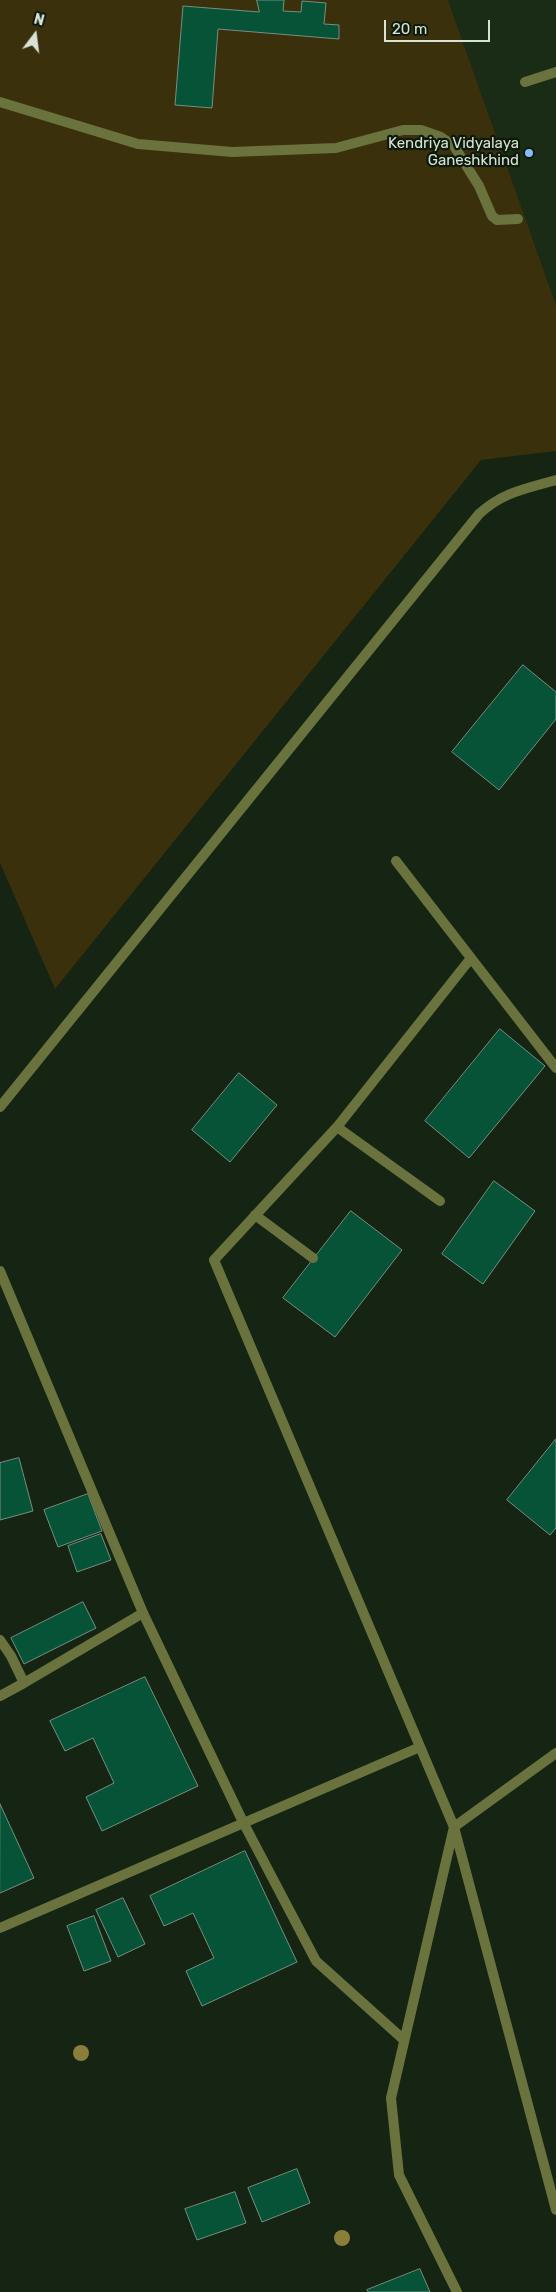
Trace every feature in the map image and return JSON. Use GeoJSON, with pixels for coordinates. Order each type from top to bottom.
{"type":"FeatureCollection","features":[{"type":"Feature","properties":{"kind":"street"},"geometry":{"type":"LineString","coordinates":[[525,82],[556,72]]}},
{"type":"Feature","properties":{"kind":"street"},"geometry":{"type":"LineString","coordinates":[[0,102],[138,144],[232,152],[336,148],[403,130],[421,130],[441,137],[454,146],[479,186],[492,216],[496,220],[518,219]]}},
{"type":"Feature","properties":{"kind":"street"},"geometry":{"type":"LineString","coordinates":[[0,1107],[478,514],[492,502],[510,492],[556,480]]}},
{"type":"Feature","properties":{"kind":"street"},"geometry":{"type":"LineString","coordinates":[[396,861],[556,1068]]}},
{"type":"Feature","properties":{"kind":"street"},"geometry":{"type":"LineString","coordinates":[[471,958],[337,1127],[214,1260],[454,1827],[556,2210]]}},
{"type":"Feature","properties":{"kind":"street"},"geometry":{"type":"LineString","coordinates":[[337,1127],[440,1201]]}},
{"type":"Feature","properties":{"kind":"street"},"geometry":{"type":"LineString","coordinates":[[256,1215],[314,1258]]}},
{"type":"Feature","properties":{"kind":"street"},"geometry":{"type":"LineString","coordinates":[[0,1271],[3,1289],[143,1614],[243,1822],[316,1961],[404,2040]]}},
{"type":"Feature","properties":{"kind":"street"},"geometry":{"type":"LineString","coordinates":[[0,1696],[143,1614]]}},
{"type":"Feature","properties":{"kind":"street"},"geometry":{"type":"LineString","coordinates":[[0,1640],[11,1656],[24,1683]]}},
{"type":"Feature","properties":{"kind":"street"},"geometry":{"type":"LineString","coordinates":[[0,1928],[420,1747]]}},
{"type":"Feature","properties":{"kind":"street"},"geometry":{"type":"LineString","coordinates":[[457,2292],[398,2175],[391,2098],[454,1827],[556,1753]]}},
{"type":"Feature","properties":{"kind":"shaded area"},"geometry":{"type":"Polygon","coordinates":[[[0,0],[448,0],[556,305],[556,451],[481,460],[55,989],[0,863],[0,0]]]}},
{"type":"Feature","properties":{"kind":"shaded area","name":"Kendriya Vidyalaya Ganeshkhind"},"geometry":{"type":"Polygon","coordinates":[[[448,0],[556,0],[556,305],[448,0]]]}},
{"type":"Feature","properties":{"kind":"building"},"geometry":{"type":"Polygon","coordinates":[[[257,0],[284,0],[283,11],[301,12],[302,1],[326,3],[324,24],[339,25],[339,39],[218,29],[212,108],[175,105],[183,6],[259,12],[257,0]]]}},
{"type":"Feature","properties":{"kind":"building"},"geometry":{"type":"Polygon","coordinates":[[[523,665],[556,692],[556,719],[499,790],[452,752],[523,665]]]}},
{"type":"Feature","properties":{"kind":"building"},"geometry":{"type":"Polygon","coordinates":[[[500,1029],[545,1066],[469,1158],[425,1121],[500,1029]]]}},
{"type":"Feature","properties":{"kind":"building"},"geometry":{"type":"Polygon","coordinates":[[[239,1073],[277,1105],[230,1162],[192,1130],[239,1073]]]}},
{"type":"Feature","properties":{"kind":"building"},"geometry":{"type":"Polygon","coordinates":[[[494,1181],[535,1211],[483,1284],[442,1254],[494,1181]]]}},
{"type":"Feature","properties":{"kind":"building"},"geometry":{"type":"Polygon","coordinates":[[[351,1211],[402,1250],[335,1337],[283,1298],[351,1211]]]}},
{"type":"Feature","properties":{"kind":"building"},"geometry":{"type":"Polygon","coordinates":[[[556,1439],[556,1528],[550,1535],[507,1500],[556,1439]]]}},
{"type":"Feature","properties":{"kind":"building"},"geometry":{"type":"Polygon","coordinates":[[[19,1458],[33,1511],[0,1520],[0,1463],[19,1458]]]}},
{"type":"Feature","properties":{"kind":"building"},"geometry":{"type":"Polygon","coordinates":[[[88,1494],[102,1531],[58,1547],[44,1510],[88,1494]]]}},
{"type":"Feature","properties":{"kind":"building"},"geometry":{"type":"Polygon","coordinates":[[[101,1534],[111,1560],[77,1572],[68,1546],[101,1534]]]}},
{"type":"Feature","properties":{"kind":"building"},"geometry":{"type":"Polygon","coordinates":[[[83,1602],[96,1628],[24,1664],[11,1638],[83,1602]]]}},
{"type":"Feature","properties":{"kind":"building"},"geometry":{"type":"Polygon","coordinates":[[[145,1677],[198,1786],[102,1831],[86,1797],[114,1783],[93,1738],[65,1751],[50,1721],[145,1677]]]}},
{"type":"Feature","properties":{"kind":"building"},"geometry":{"type":"Polygon","coordinates":[[[0,1804],[34,1878],[0,1893],[0,1804]]]}},
{"type":"Feature","properties":{"kind":"building"},"geometry":{"type":"Polygon","coordinates":[[[245,1851],[297,1962],[202,2006],[186,1971],[214,1958],[193,1913],[164,1926],[150,1896],[245,1851]]]}},
{"type":"Feature","properties":{"kind":"building"},"geometry":{"type":"Polygon","coordinates":[[[123,1898],[145,1944],[118,1957],[96,1910],[123,1898]]]}},
{"type":"Feature","properties":{"kind":"building"},"geometry":{"type":"Polygon","coordinates":[[[94,1916],[111,1961],[84,1971],[67,1926],[94,1916]]]}},
{"type":"Feature","properties":{"kind":"building"},"geometry":{"type":"Polygon","coordinates":[[[297,2169],[310,2203],[262,2222],[248,2188],[297,2169]]]}},
{"type":"Feature","properties":{"kind":"building"},"geometry":{"type":"Polygon","coordinates":[[[235,2192],[246,2223],[197,2240],[185,2209],[235,2192]]]}},
{"type":"Feature","properties":{"kind":"building"},"geometry":{"type":"Polygon","coordinates":[[[420,2269],[430,2292],[368,2292],[367,2290],[420,2269]]]}},
{"type":"Feature","properties":{"kind":"place","name":"Kendriya Vidyalaya Ganeshkhind"},"geometry":{"type":"Point","coordinates":[529,153]}}]}
